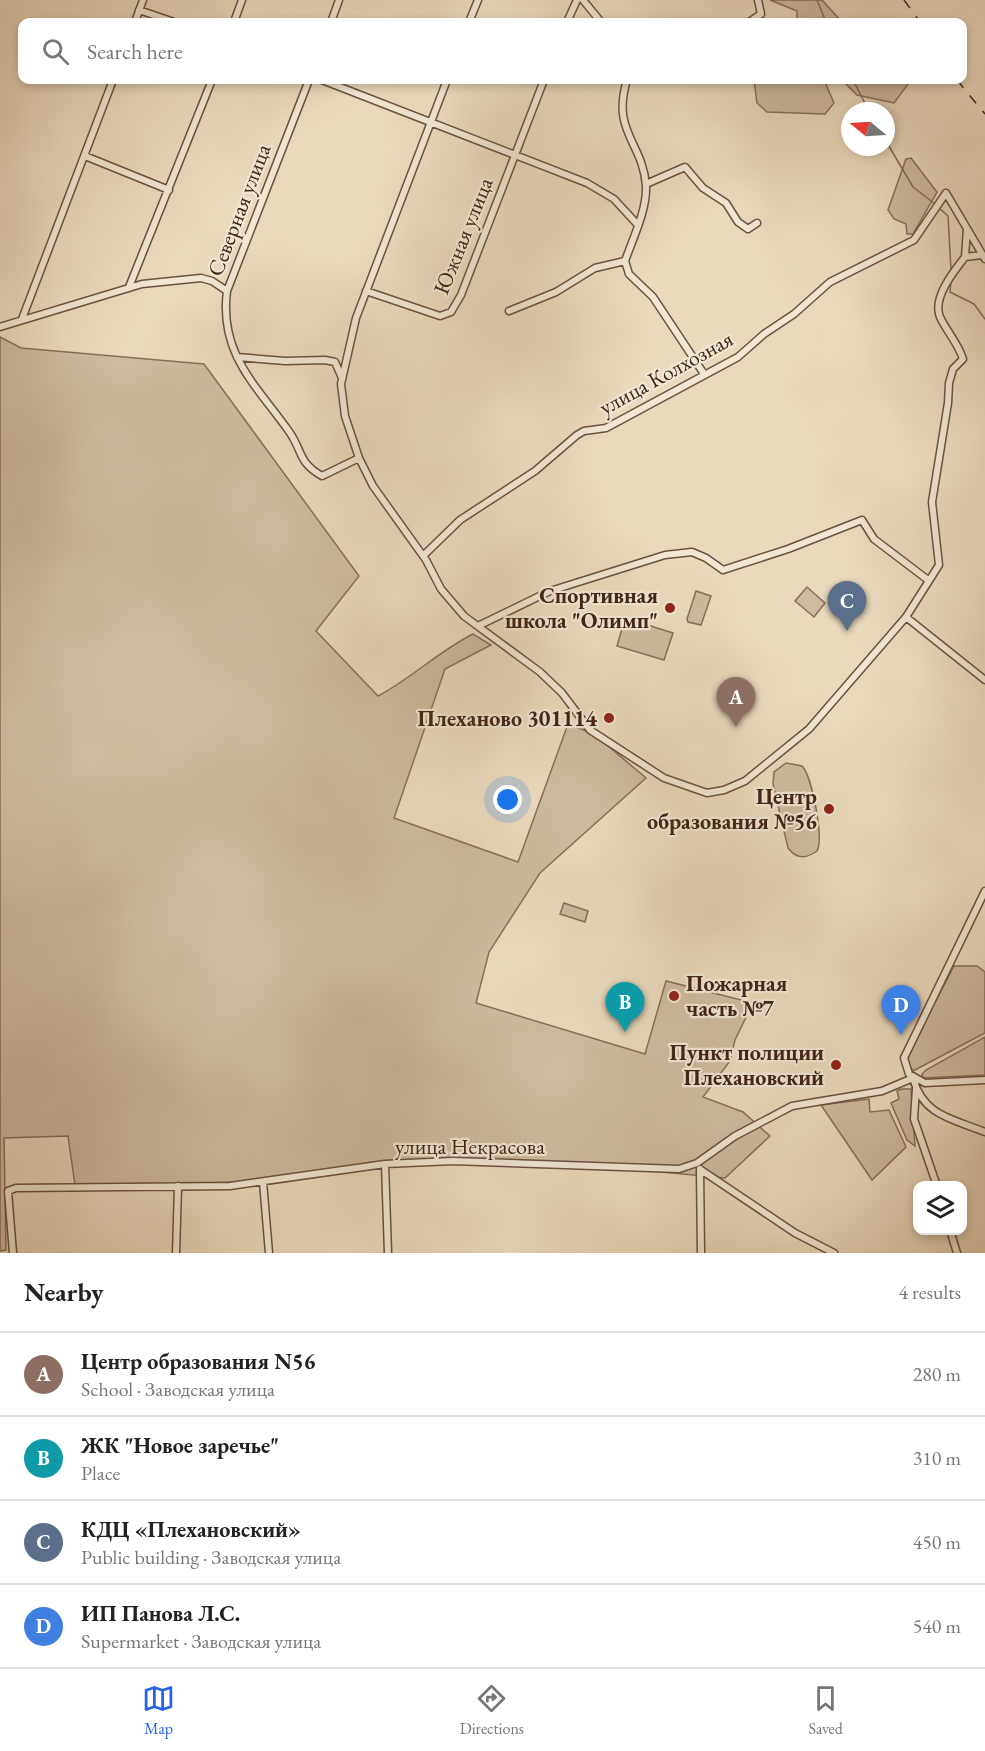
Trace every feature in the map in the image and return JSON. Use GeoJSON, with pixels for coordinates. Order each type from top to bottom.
{"type":"FeatureCollection","features":[{"type":"Feature","properties":{"kind":"street"},"geometry":{"type":"LineString","coordinates":[[137,18],[143,0]]}},
{"type":"Feature","properties":{"kind":"street"},"geometry":{"type":"LineString","coordinates":[[235,18],[242,0]]}},
{"type":"Feature","properties":{"kind":"street"},"geometry":{"type":"LineString","coordinates":[[332,18],[339,0]]}},
{"type":"Feature","properties":{"kind":"street"},"geometry":{"type":"LineString","coordinates":[[471,18],[478,0]]}},
{"type":"Feature","properties":{"kind":"street"},"geometry":{"type":"LineString","coordinates":[[569,18],[577,0]]}},
{"type":"Feature","properties":{"kind":"street"},"geometry":{"type":"LineString","coordinates":[[583,0],[599,18]]}},
{"type":"Feature","properties":{"kind":"street"},"geometry":{"type":"LineString","coordinates":[[756,18],[762,10],[758,0]]}},
{"type":"Feature","properties":{"kind":"street"},"geometry":{"type":"LineString","coordinates":[[140,10],[163,18]]}},
{"type":"Feature","properties":{"kind":"street"},"geometry":{"type":"LineString","coordinates":[[22,319],[112,84]]}},
{"type":"Feature","properties":{"kind":"street"},"geometry":{"type":"LineString","coordinates":[[129,287],[210,84]]}},
{"type":"Feature","properties":{"kind":"street","name":"Северная улица"},"geometry":{"type":"LineString","coordinates":[[0,327],[129,287],[201,278],[212,281],[227,291],[307,84]]}},
{"type":"Feature","properties":{"kind":"street"},"geometry":{"type":"LineString","coordinates":[[332,84],[431,123]]}},
{"type":"Feature","properties":{"kind":"street"},"geometry":{"type":"LineString","coordinates":[[341,381],[356,318],[446,84]]}},
{"type":"Feature","properties":{"kind":"street","name":"Южная улица"},"geometry":{"type":"LineString","coordinates":[[366,291],[437,316],[449,313],[460,295],[542,84]]}},
{"type":"Feature","properties":{"kind":"street"},"geometry":{"type":"LineString","coordinates":[[626,84],[621,98],[621,112],[646,184],[644,202],[625,261],[628,272],[653,297],[704,374]]}},
{"type":"Feature","properties":{"kind":"street","name":"Южная улица"},"geometry":{"type":"LineString","coordinates":[[431,123],[597,188],[614,200],[637,224]]}},
{"type":"Feature","properties":{"kind":"street"},"geometry":{"type":"LineString","coordinates":[[85,156],[169,190]]}},
{"type":"Feature","properties":{"kind":"street"},"geometry":{"type":"LineString","coordinates":[[646,184],[685,167],[703,188],[726,203],[733,216],[744,227],[748,229],[757,223]]}},
{"type":"Feature","properties":{"kind":"street","name":"улица Колхозная"},"geometry":{"type":"LineString","coordinates":[[423,556],[460,520],[535,471],[577,435],[584,431],[606,428],[738,357],[764,334],[794,314],[830,282],[914,240],[946,193],[967,226]]}},
{"type":"Feature","properties":{"kind":"street"},"geometry":{"type":"LineString","coordinates":[[237,357],[335,362],[341,381],[342,405],[359,458],[373,486],[423,556],[447,597],[464,616],[480,625],[540,672],[562,693],[582,722],[594,734],[664,778],[710,793],[746,781],[801,737],[906,617],[939,565],[932,502],[948,403],[949,383],[953,369],[963,359],[953,336],[940,316],[939,305],[947,283],[965,257],[967,226]]}},
{"type":"Feature","properties":{"kind":"street"},"geometry":{"type":"LineString","coordinates":[[965,257],[984,257],[967,226]]}},
{"type":"Feature","properties":{"kind":"street"},"geometry":{"type":"LineString","coordinates":[[509,311],[556,292],[595,268],[625,261]]}},
{"type":"Feature","properties":{"kind":"street"},"geometry":{"type":"LineString","coordinates":[[227,291],[225,322],[244,374],[290,432],[307,468],[322,476],[359,458]]}},
{"type":"Feature","properties":{"kind":"street"},"geometry":{"type":"LineString","coordinates":[[480,625],[550,591],[646,559],[688,551],[702,555],[723,570],[788,549],[862,520],[874,539],[928,580]]}},
{"type":"Feature","properties":{"kind":"street"},"geometry":{"type":"LineString","coordinates":[[906,617],[985,680]]}},
{"type":"Feature","properties":{"kind":"street"},"geometry":{"type":"LineString","coordinates":[[935,1181],[914,1119],[916,1089],[913,1078],[904,1067],[905,1052],[985,891]]}},
{"type":"Feature","properties":{"kind":"street"},"geometry":{"type":"LineString","coordinates":[[913,1078],[925,1083],[985,1080]]}},
{"type":"Feature","properties":{"kind":"street","name":"улица Некрасова"},"geometry":{"type":"LineString","coordinates":[[14,1253],[9,1191],[38,1185],[230,1186],[385,1164],[453,1161],[608,1164],[673,1169],[697,1163],[735,1136],[782,1110],[802,1103],[882,1091],[913,1078]]}},
{"type":"Feature","properties":{"kind":"street"},"geometry":{"type":"LineString","coordinates":[[916,1089],[931,1110],[985,1132]]}},
{"type":"Feature","properties":{"kind":"street"},"geometry":{"type":"LineString","coordinates":[[697,1163],[701,1170],[795,1233],[834,1253]]}},
{"type":"Feature","properties":{"kind":"street"},"geometry":{"type":"LineString","coordinates":[[385,1164],[388,1253]]}},
{"type":"Feature","properties":{"kind":"street"},"geometry":{"type":"LineString","coordinates":[[701,1170],[701,1253]]}},
{"type":"Feature","properties":{"kind":"street"},"geometry":{"type":"LineString","coordinates":[[263,1182],[269,1253]]}},
{"type":"Feature","properties":{"kind":"street"},"geometry":{"type":"LineString","coordinates":[[176,1253],[178,1186]]}},
{"type":"Feature","properties":{"kind":"street"},"geometry":{"type":"LineString","coordinates":[[952,1235],[957,1253]]}},
{"type":"Feature","properties":{"kind":"shaded area"},"geometry":{"type":"Polygon","coordinates":[[[770,0],[822,0],[838,18],[797,18],[797,11],[770,0]]]}},
{"type":"Feature","properties":{"kind":"shaded area"},"geometry":{"type":"Polygon","coordinates":[[[755,84],[826,84],[834,103],[825,114],[767,112],[757,103],[755,84]]]}},
{"type":"Feature","properties":{"kind":"shaded area"},"geometry":{"type":"Polygon","coordinates":[[[846,84],[908,84],[895,102],[857,95],[846,84]]]}},
{"type":"Feature","properties":{"kind":"shaded area"},"geometry":{"type":"Polygon","coordinates":[[[911,158],[937,192],[913,234],[907,234],[906,224],[894,219],[888,210],[906,159],[911,158]]]}},
{"type":"Feature","properties":{"kind":"shaded area"},"geometry":{"type":"Polygon","coordinates":[[[0,337],[21,348],[204,364],[359,576],[316,631],[378,696],[473,634],[491,645],[445,669],[394,818],[518,862],[568,724],[594,734],[646,778],[540,873],[489,952],[476,1003],[645,1054],[666,981],[753,1003],[735,1040],[730,1061],[703,1097],[743,1112],[770,1136],[725,1178],[565,1163],[401,1163],[401,1166],[251,1182],[75,1185],[68,1136],[4,1138],[6,1250],[0,1251],[0,337]]]}},
{"type":"Feature","properties":{"kind":"shaded area"},"geometry":{"type":"Polygon","coordinates":[[[807,587],[825,603],[814,617],[795,601],[807,587]]]}},
{"type":"Feature","properties":{"kind":"shaded area"},"geometry":{"type":"Polygon","coordinates":[[[696,591],[711,596],[701,625],[688,622],[687,619],[696,591]]]}},
{"type":"Feature","properties":{"kind":"shaded area"},"geometry":{"type":"Polygon","coordinates":[[[625,618],[673,633],[664,660],[617,646],[625,618]]]}},
{"type":"Feature","properties":{"kind":"shaded area"},"geometry":{"type":"Polygon","coordinates":[[[786,763],[802,766],[810,782],[816,807],[819,844],[817,851],[805,856],[798,856],[788,848],[773,784],[774,772],[786,763]]]}},
{"type":"Feature","properties":{"kind":"shaded area"},"geometry":{"type":"Polygon","coordinates":[[[564,903],[588,911],[585,922],[560,914],[564,903]]]}},
{"type":"Feature","properties":{"kind":"shaded area"},"geometry":{"type":"Polygon","coordinates":[[[954,966],[977,966],[985,972],[985,1033],[913,1071],[907,1062],[909,1052],[954,966]]]}},
{"type":"Feature","properties":{"kind":"shaded area"},"geometry":{"type":"Polygon","coordinates":[[[985,1037],[985,1075],[923,1078],[922,1074],[926,1070],[985,1037]]]}},
{"type":"Feature","properties":{"kind":"shaded area"},"geometry":{"type":"Polygon","coordinates":[[[911,1089],[915,1146],[907,1140],[891,1103],[899,1099],[897,1091],[911,1089]]]}},
{"type":"Feature","properties":{"kind":"shaded area"},"geometry":{"type":"Polygon","coordinates":[[[869,1099],[870,1112],[889,1110],[906,1147],[872,1180],[821,1105],[869,1099]]]}},
{"type":"Feature","properties":{"kind":"waterway"},"geometry":{"type":"LineString","coordinates":[[817,0],[824,18]]}},
{"type":"Feature","properties":{"kind":"waterway"},"geometry":{"type":"LineString","coordinates":[[855,84],[864,102]]}},
{"type":"Feature","properties":{"kind":"waterway"},"geometry":{"type":"LineString","coordinates":[[895,156],[913,187],[935,204]]}},
{"type":"Feature","properties":{"kind":"waterway"},"geometry":{"type":"LineString","coordinates":[[938,207],[948,216],[951,270]]}},
{"type":"Feature","properties":{"kind":"waterway"},"geometry":{"type":"LineString","coordinates":[[951,281],[950,292],[974,304],[985,319]]}},
{"type":"Feature","properties":{"kind":"railway"},"geometry":{"type":"LineString","coordinates":[[904,0],[917,18]]}},
{"type":"Feature","properties":{"kind":"railway"},"geometry":{"type":"LineString","coordinates":[[960,84],[985,114]]}},
{"type":"Feature","properties":{"kind":"place","name":"Спортивная школа \"Олимп\""},"geometry":{"type":"Point","coordinates":[670,608]}},
{"type":"Feature","properties":{"kind":"place","name":"КДЦ «Плехановский»"},"geometry":{"type":"Point","coordinates":[847,631]}},
{"type":"Feature","properties":{"kind":"place","name":"Плеханово 301114"},"geometry":{"type":"Point","coordinates":[609,718]}},
{"type":"Feature","properties":{"kind":"place","name":"Центр образования N56"},"geometry":{"type":"Point","coordinates":[736,727]}},
{"type":"Feature","properties":{"kind":"place","name":"Центр образования №56"},"geometry":{"type":"Point","coordinates":[829,809]}},
{"type":"Feature","properties":{"kind":"place","name":"Пожарная часть №7"},"geometry":{"type":"Point","coordinates":[674,996]}},
{"type":"Feature","properties":{"kind":"place","name":"ЖК \"Новое заречье\""},"geometry":{"type":"Point","coordinates":[625,1032]}},
{"type":"Feature","properties":{"kind":"place","name":"ИП Панова Л.С."},"geometry":{"type":"Point","coordinates":[901,1035]}},
{"type":"Feature","properties":{"kind":"place","name":"Пункт полиции Плехановский"},"geometry":{"type":"Point","coordinates":[836,1065]}}]}
